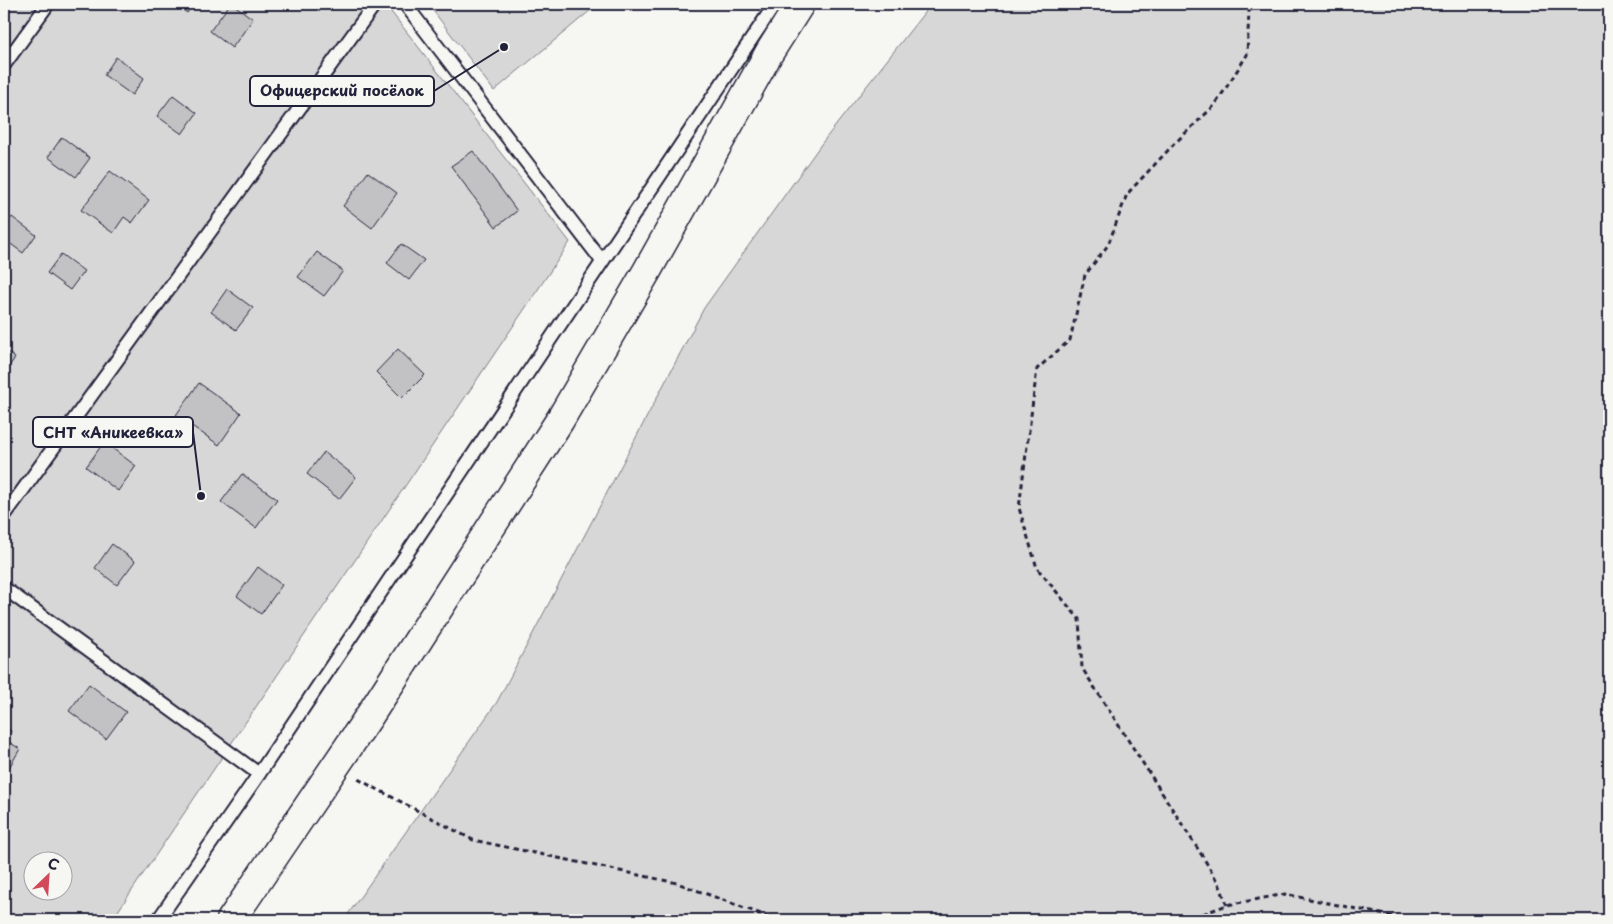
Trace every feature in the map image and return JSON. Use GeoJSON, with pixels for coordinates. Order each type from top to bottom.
{"type":"FeatureCollection","features":[{"type":"Feature","properties":{"kind":"street"},"geometry":{"type":"LineString","coordinates":[[231,920],[335,767],[560,420],[647,271],[768,53],[800,4]]}},
{"type":"Feature","properties":{"kind":"lane"},"geometry":{"type":"LineString","coordinates":[[4,65],[48,4]]}},
{"type":"Feature","properties":{"kind":"lane"},"geometry":{"type":"LineString","coordinates":[[4,516],[375,4]]}},
{"type":"Feature","properties":{"kind":"lane"},"geometry":{"type":"LineString","coordinates":[[405,4],[602,261]]}},
{"type":"Feature","properties":{"kind":"lane"},"geometry":{"type":"LineString","coordinates":[[158,920],[259,774],[775,4]]}},
{"type":"Feature","properties":{"kind":"lane"},"geometry":{"type":"LineString","coordinates":[[4,588],[259,774]]}},
{"type":"Feature","properties":{"kind":"path"},"geometry":{"type":"LineString","coordinates":[[1227,905],[1220,886],[1203,856],[1082,668],[1079,619],[1037,568],[1019,508],[1037,369],[1070,340],[1085,275],[1108,245],[1127,194],[1174,144],[1215,105],[1246,54],[1249,11],[1256,4]]}},
{"type":"Feature","properties":{"kind":"path"},"geometry":{"type":"LineString","coordinates":[[335,767],[473,840],[678,883],[777,920]]}},
{"type":"Feature","properties":{"kind":"path"},"geometry":{"type":"LineString","coordinates":[[1186,920],[1227,905],[1285,894],[1410,920]]}},
{"type":"Feature","properties":{"kind":"shaded area"},"geometry":{"type":"Polygon","coordinates":[[[4,4],[385,4],[570,242],[112,920],[4,920],[4,4]]]}},
{"type":"Feature","properties":{"kind":"shaded area"},"geometry":{"type":"Polygon","coordinates":[[[428,4],[598,4],[494,91],[428,4]]]}},
{"type":"Feature","properties":{"kind":"shaded area"},"geometry":{"type":"Polygon","coordinates":[[[931,4],[1609,4],[1609,920],[344,920],[497,702],[704,308],[822,143],[931,4]]]}},
{"type":"Feature","properties":{"kind":"building"},"geometry":{"type":"Polygon","coordinates":[[[175,4],[193,4],[187,13],[175,4]]]}},
{"type":"Feature","properties":{"kind":"building"},"geometry":{"type":"Polygon","coordinates":[[[230,4],[233,4],[253,19],[232,48],[210,31],[230,4]]]}},
{"type":"Feature","properties":{"kind":"building"},"geometry":{"type":"Polygon","coordinates":[[[116,57],[144,78],[132,95],[104,75],[116,57]]]}},
{"type":"Feature","properties":{"kind":"building"},"geometry":{"type":"Polygon","coordinates":[[[173,95],[197,113],[182,134],[157,116],[173,95]]]}},
{"type":"Feature","properties":{"kind":"building"},"geometry":{"type":"Polygon","coordinates":[[[62,137],[90,158],[76,177],[48,157],[62,137]]]}},
{"type":"Feature","properties":{"kind":"building"},"geometry":{"type":"Polygon","coordinates":[[[473,151],[517,211],[496,227],[451,166],[473,151]]]}},
{"type":"Feature","properties":{"kind":"building"},"geometry":{"type":"Polygon","coordinates":[[[110,171],[149,200],[132,223],[124,217],[113,233],[81,210],[110,171]]]}},
{"type":"Feature","properties":{"kind":"building"},"geometry":{"type":"Polygon","coordinates":[[[368,172],[397,193],[372,228],[343,206],[368,172]]]}},
{"type":"Feature","properties":{"kind":"building"},"geometry":{"type":"Polygon","coordinates":[[[12,217],[36,235],[23,253],[4,239],[4,228],[12,217]]]}},
{"type":"Feature","properties":{"kind":"building"},"geometry":{"type":"Polygon","coordinates":[[[401,244],[424,260],[409,280],[387,263],[401,244]]]}},
{"type":"Feature","properties":{"kind":"building"},"geometry":{"type":"Polygon","coordinates":[[[317,252],[343,271],[324,296],[298,277],[317,252]]]}},
{"type":"Feature","properties":{"kind":"building"},"geometry":{"type":"Polygon","coordinates":[[[61,254],[84,271],[70,290],[47,273],[61,254]]]}},
{"type":"Feature","properties":{"kind":"building"},"geometry":{"type":"Polygon","coordinates":[[[227,289],[253,308],[236,330],[211,312],[227,289]]]}},
{"type":"Feature","properties":{"kind":"building"},"geometry":{"type":"Polygon","coordinates":[[[4,349],[15,358],[4,373],[4,349]]]}},
{"type":"Feature","properties":{"kind":"building"},"geometry":{"type":"Polygon","coordinates":[[[398,349],[425,375],[402,398],[376,372],[398,349]]]}},
{"type":"Feature","properties":{"kind":"building"},"geometry":{"type":"Polygon","coordinates":[[[199,383],[241,413],[219,445],[176,415],[199,383]]]}},
{"type":"Feature","properties":{"kind":"building"},"geometry":{"type":"Polygon","coordinates":[[[104,442],[136,466],[118,491],[86,467],[104,442]]]}},
{"type":"Feature","properties":{"kind":"building"},"geometry":{"type":"Polygon","coordinates":[[[324,452],[356,477],[339,499],[307,474],[324,452]]]}},
{"type":"Feature","properties":{"kind":"building"},"geometry":{"type":"Polygon","coordinates":[[[242,474],[277,499],[256,528],[221,502],[242,474]]]}},
{"type":"Feature","properties":{"kind":"building"},"geometry":{"type":"Polygon","coordinates":[[[112,544],[135,561],[117,585],[95,568],[112,544]]]}},
{"type":"Feature","properties":{"kind":"building"},"geometry":{"type":"Polygon","coordinates":[[[258,567],[282,585],[261,614],[237,596],[258,567]]]}},
{"type":"Feature","properties":{"kind":"building"},"geometry":{"type":"Polygon","coordinates":[[[89,684],[126,712],[106,739],[69,711],[89,684]]]}},
{"type":"Feature","properties":{"kind":"building"},"geometry":{"type":"Polygon","coordinates":[[[4,727],[11,731],[6,740],[20,749],[4,776],[4,727]]]}},
{"type":"Feature","properties":{"kind":"place","name":"Офицерский посёлок"},"geometry":{"type":"Point","coordinates":[504,47]}},
{"type":"Feature","properties":{"kind":"place","name":"СНТ «Аникеевка»"},"geometry":{"type":"Point","coordinates":[201,496]}}]}
